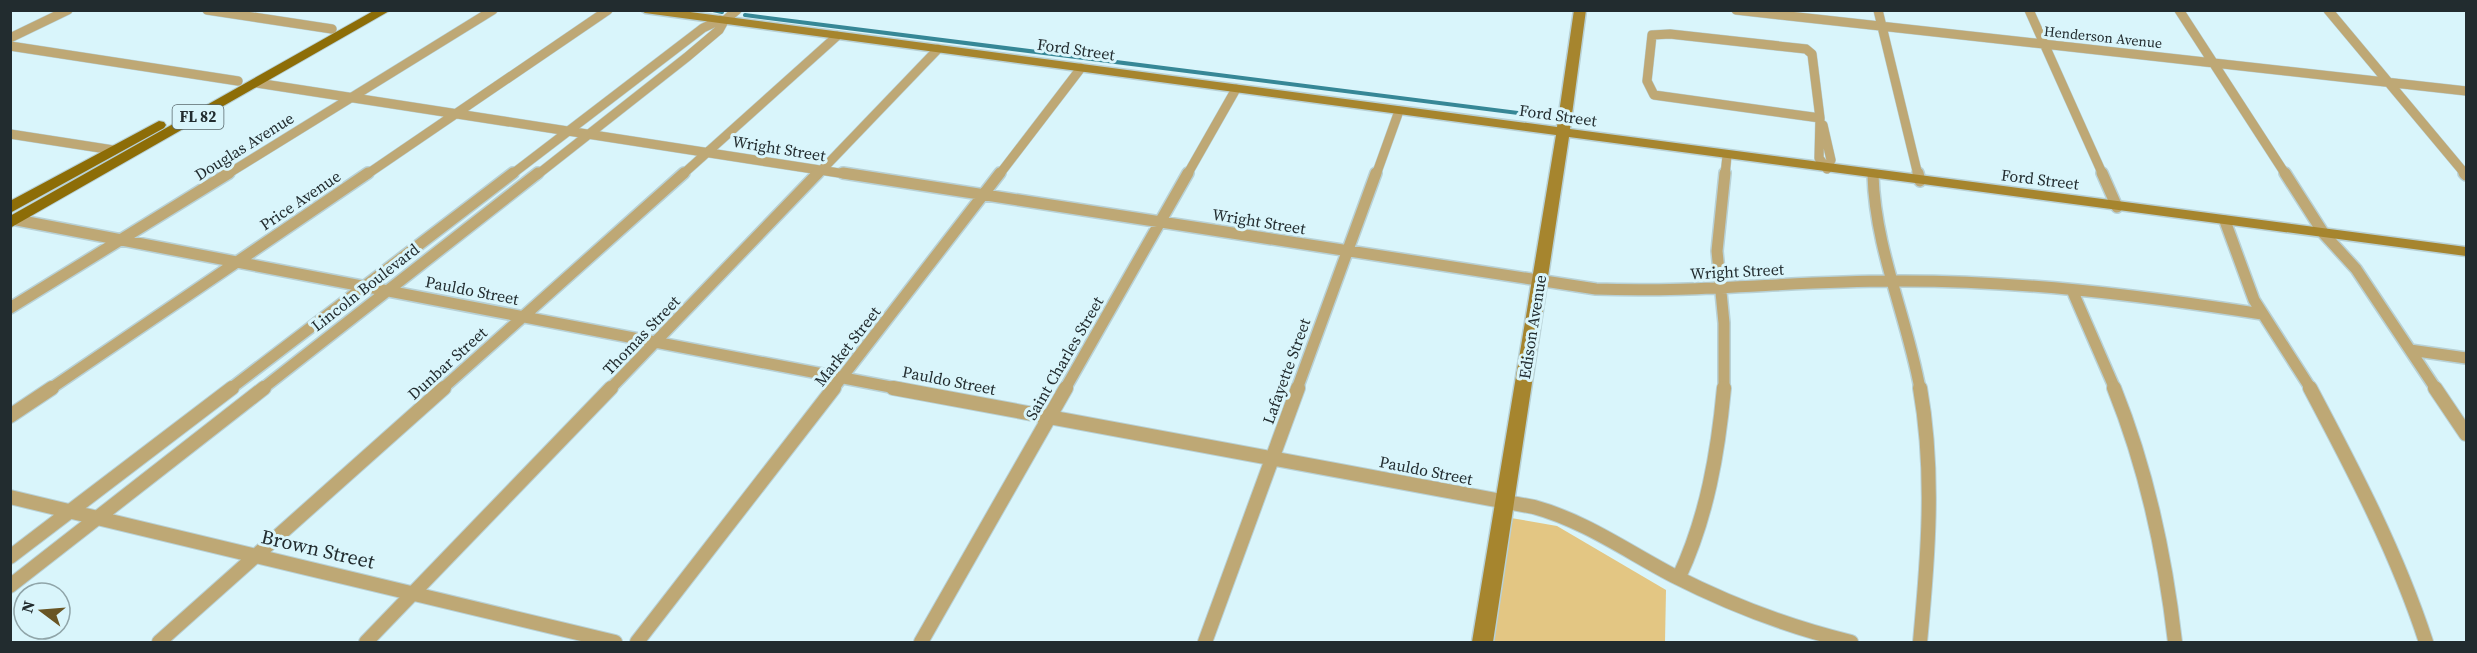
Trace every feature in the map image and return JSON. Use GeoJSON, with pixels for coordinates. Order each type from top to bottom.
{"type":"FeatureCollection","features":[{"type":"Feature","properties":{"kind":"main road","name":"FL 82"},"geometry":{"type":"LineString","coordinates":[[13,217],[42,206],[365,10]]}},
{"type":"Feature","properties":{"kind":"main road","name":"FL 82"},"geometry":{"type":"LineString","coordinates":[[13,217],[113,150],[238,81],[256,77],[385,10]]}},
{"type":"Feature","properties":{"kind":"main road"},"geometry":{"type":"LineString","coordinates":[[42,206],[60,188],[113,156],[113,150]]}},
{"type":"Feature","properties":{"kind":"street"},"geometry":{"type":"LineString","coordinates":[[10,38],[68,10]]}},
{"type":"Feature","properties":{"kind":"street"},"geometry":{"type":"LineString","coordinates":[[207,10],[332,29]]}},
{"type":"Feature","properties":{"kind":"street","name":"Douglas Avenue"},"geometry":{"type":"LineString","coordinates":[[10,308],[493,10]]}},
{"type":"Feature","properties":{"kind":"street","name":"Price Avenue"},"geometry":{"type":"LineString","coordinates":[[10,417],[608,10]]}},
{"type":"Feature","properties":{"kind":"street","name":"Ford Street"},"geometry":{"type":"LineString","coordinates":[[645,10],[1727,156],[2466,252]]}},
{"type":"Feature","properties":{"kind":"street","name":"Lincoln Boulevard"},"geometry":{"type":"LineString","coordinates":[[10,557],[703,28],[722,21],[737,10]]}},
{"type":"Feature","properties":{"kind":"street","name":"Edison Avenue"},"geometry":{"type":"LineString","coordinates":[[1482,642],[1580,10]]}},
{"type":"Feature","properties":{"kind":"street","name":"Henderson Avenue"},"geometry":{"type":"LineString","coordinates":[[1736,10],[2466,91]]}},
{"type":"Feature","properties":{"kind":"street"},"geometry":{"type":"LineString","coordinates":[[1878,10],[1920,181]]}},
{"type":"Feature","properties":{"kind":"street"},"geometry":{"type":"LineString","coordinates":[[2029,10],[2117,207]]}},
{"type":"Feature","properties":{"kind":"street"},"geometry":{"type":"LineString","coordinates":[[2179,10],[2324,234],[2356,269],[2466,434]]}},
{"type":"Feature","properties":{"kind":"street"},"geometry":{"type":"LineString","coordinates":[[2328,10],[2466,176]]}},
{"type":"Feature","properties":{"kind":"street","name":"Lincoln Boulevard"},"geometry":{"type":"LineString","coordinates":[[10,586],[587,135],[718,30],[722,21]]}},
{"type":"Feature","properties":{"kind":"street"},"geometry":{"type":"LineString","coordinates":[[1820,118],[1654,95],[1647,81],[1652,35],[1670,34],[1806,49],[1812,54],[1820,118],[1819,158],[1827,169]]}},
{"type":"Feature","properties":{"kind":"street","name":"Dunbar Street"},"geometry":{"type":"LineString","coordinates":[[159,642],[837,36]]}},
{"type":"Feature","properties":{"kind":"street"},"geometry":{"type":"LineString","coordinates":[[10,46],[238,81]]}},
{"type":"Feature","properties":{"kind":"street","name":"Thomas Street"},"geometry":{"type":"LineString","coordinates":[[366,642],[938,49]]}},
{"type":"Feature","properties":{"kind":"street","name":"Market Street"},"geometry":{"type":"LineString","coordinates":[[637,642],[844,379],[1081,68]]}},
{"type":"Feature","properties":{"kind":"street","name":"Wright Street"},"geometry":{"type":"LineString","coordinates":[[256,77],[351,98],[587,135],[1539,280],[1626,291],[1893,281],[2072,290],[2146,297],[2262,314]]}},
{"type":"Feature","properties":{"kind":"street","name":"Saint Charles Street"},"geometry":{"type":"LineString","coordinates":[[921,642],[1236,89]]}},
{"type":"Feature","properties":{"kind":"street","name":"Lafayette Street"},"geometry":{"type":"LineString","coordinates":[[1205,642],[1399,111]]}},
{"type":"Feature","properties":{"kind":"street"},"geometry":{"type":"LineString","coordinates":[[10,134],[113,150]]}},
{"type":"Feature","properties":{"kind":"street"},"geometry":{"type":"LineString","coordinates":[[1679,577],[1688,560],[1701,517],[1721,421],[1725,325],[1717,254],[1718,219],[1727,156]]}},
{"type":"Feature","properties":{"kind":"street"},"geometry":{"type":"LineString","coordinates":[[1873,175],[1877,226],[1917,367],[1927,460],[1930,537],[1920,642]]}},
{"type":"Feature","properties":{"kind":"street","name":"Pauldo Street"},"geometry":{"type":"LineString","coordinates":[[13,217],[521,318],[1272,460],[1534,507],[1578,520],[1679,577],[1755,613],[1851,642]]}},
{"type":"Feature","properties":{"kind":"street"},"geometry":{"type":"LineString","coordinates":[[2225,221],[2249,288],[2262,314],[2303,374],[2344,449],[2394,554],[2426,642]]}},
{"type":"Feature","properties":{"kind":"street"},"geometry":{"type":"LineString","coordinates":[[2072,290],[2103,357],[2140,461],[2153,508],[2175,642]]}},
{"type":"Feature","properties":{"kind":"street"},"geometry":{"type":"LineString","coordinates":[[2410,350],[2466,358]]}},
{"type":"Feature","properties":{"kind":"street","name":"Brown Street"},"geometry":{"type":"LineString","coordinates":[[10,497],[615,642]]}},
{"type":"Feature","properties":{"kind":"shaded area"},"geometry":{"type":"Polygon","coordinates":[[[1511,518],[1557,526],[1666,590],[1665,642],[1492,642],[1511,518]]]}},
{"type":"Feature","properties":{"kind":"waterway"},"geometry":{"type":"LineString","coordinates":[[713,10],[722,12]]}},
{"type":"Feature","properties":{"kind":"waterway"},"geometry":{"type":"LineString","coordinates":[[745,15],[1549,117]]}}]}
